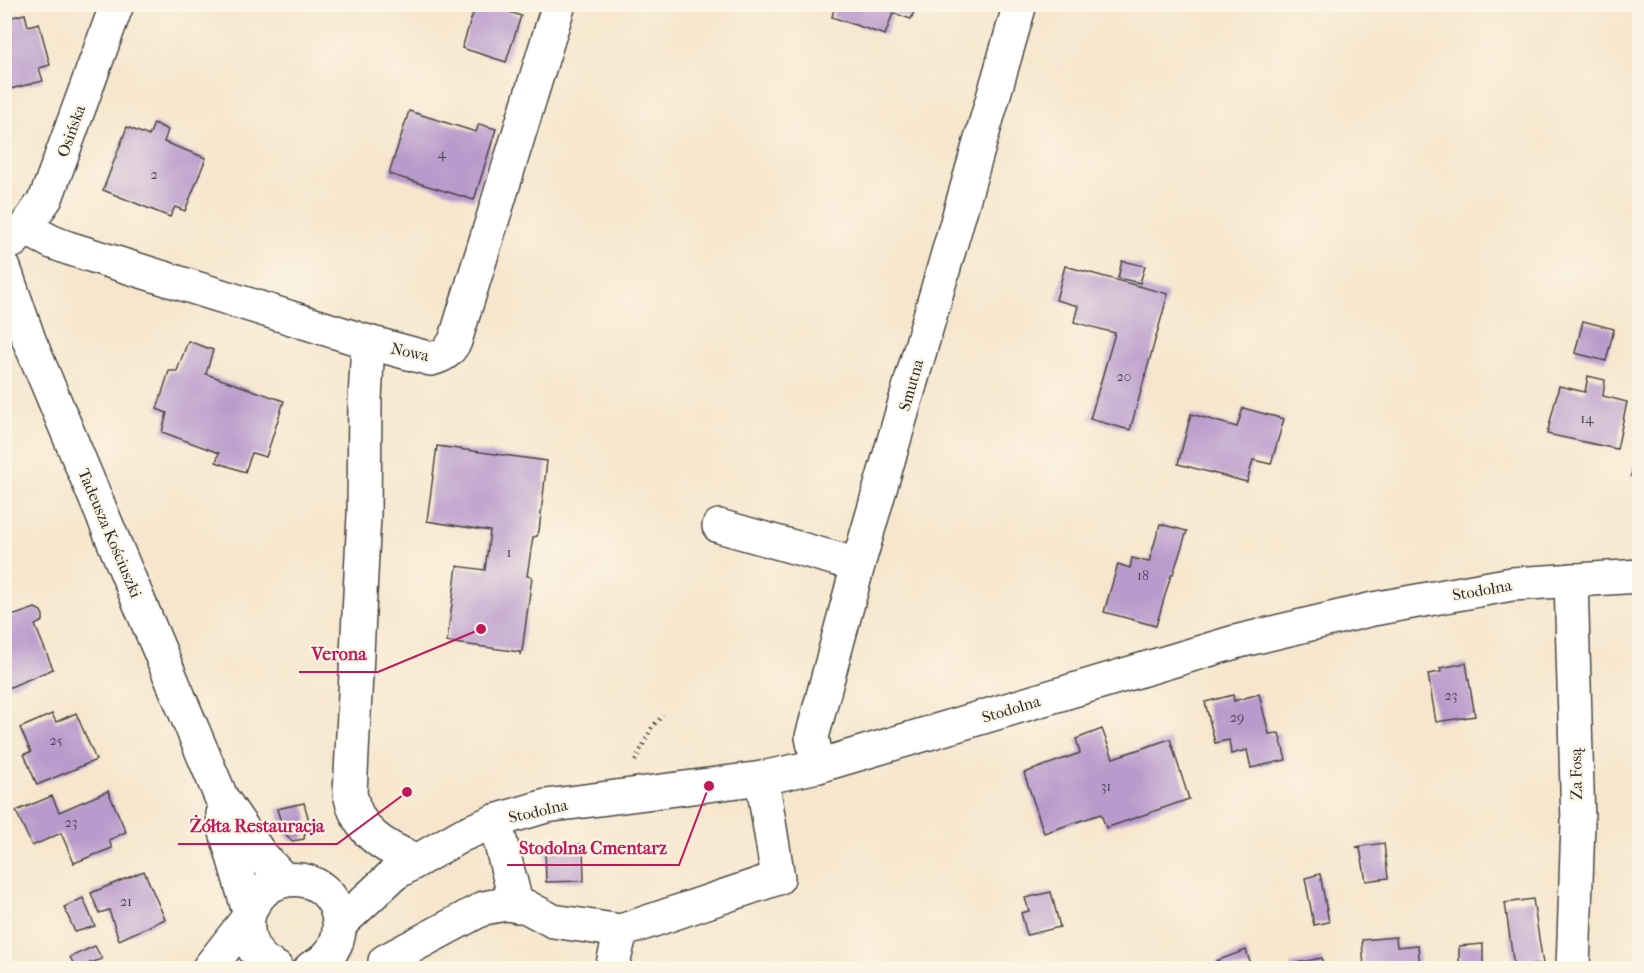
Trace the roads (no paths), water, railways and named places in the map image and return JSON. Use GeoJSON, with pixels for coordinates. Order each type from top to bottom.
{"type":"FeatureCollection","features":[{"type":"Feature","properties":{"kind":"street","name":"Osińska"},"geometry":{"type":"LineString","coordinates":[[15,236],[46,198],[117,4]]}},
{"type":"Feature","properties":{"kind":"street","name":"Nowa"},"geometry":{"type":"LineString","coordinates":[[15,236],[52,242],[368,342],[431,359],[441,357],[456,341],[560,4]]}},
{"type":"Feature","properties":{"kind":"street","name":"Smutna"},"geometry":{"type":"LineString","coordinates":[[818,766],[812,737],[858,565],[1020,4]]}},
{"type":"Feature","properties":{"kind":"street","name":"Tadeusza Kościuszki"},"geometry":{"type":"LineString","coordinates":[[4,268],[29,340],[221,797],[260,854],[284,880]]}},
{"type":"Feature","properties":{"kind":"street"},"geometry":{"type":"LineString","coordinates":[[368,342],[364,515],[350,793],[360,818],[375,840],[405,867]]}},
{"type":"Feature","properties":{"kind":"street"},"geometry":{"type":"LineString","coordinates":[[719,526],[858,565]]}},
{"type":"Feature","properties":{"kind":"street","name":"Stodolna"},"geometry":{"type":"LineString","coordinates":[[340,924],[405,867],[462,835],[495,821],[546,806],[762,778],[818,766],[1234,642],[1373,609],[1512,584],[1640,576]]}},
{"type":"Feature","properties":{"kind":"street","name":"Za Fosą"},"geometry":{"type":"LineString","coordinates":[[1571,580],[1578,823],[1573,969]]}},
{"type":"Feature","properties":{"kind":"street"},"geometry":{"type":"LineString","coordinates":[[385,961],[484,908],[505,904],[525,906],[553,921],[621,931],[778,878],[762,778]]}},
{"type":"Feature","properties":{"kind":"street","name":"Tadeusza Kościuszki"},"geometry":{"type":"LineString","coordinates":[[221,797],[226,832],[248,915],[247,927],[252,946],[270,968]]}},
{"type":"Feature","properties":{"kind":"street"},"geometry":{"type":"LineString","coordinates":[[495,821],[517,906]]}},
{"type":"Feature","properties":{"kind":"street","name":"Stodolna"},"geometry":{"type":"LineString","coordinates":[[320,888],[405,867]]}},
{"type":"Feature","properties":{"kind":"street"},"geometry":{"type":"LineString","coordinates":[[209,969],[262,892],[284,880],[303,880],[320,888],[334,903],[340,924],[336,945],[318,967]]}},
{"type":"Feature","properties":{"kind":"street"},"geometry":{"type":"LineString","coordinates":[[612,969],[621,931]]}},
{"type":"Feature","properties":{"kind":"place","name":"Verona"},"geometry":{"type":"Point","coordinates":[481,629]}},
{"type":"Feature","properties":{"kind":"place","name":"Stodolna Cmentarz"},"geometry":{"type":"Point","coordinates":[709,786]}},
{"type":"Feature","properties":{"kind":"place","name":"Żółta Restauracja"},"geometry":{"type":"Point","coordinates":[407,792]}}]}
